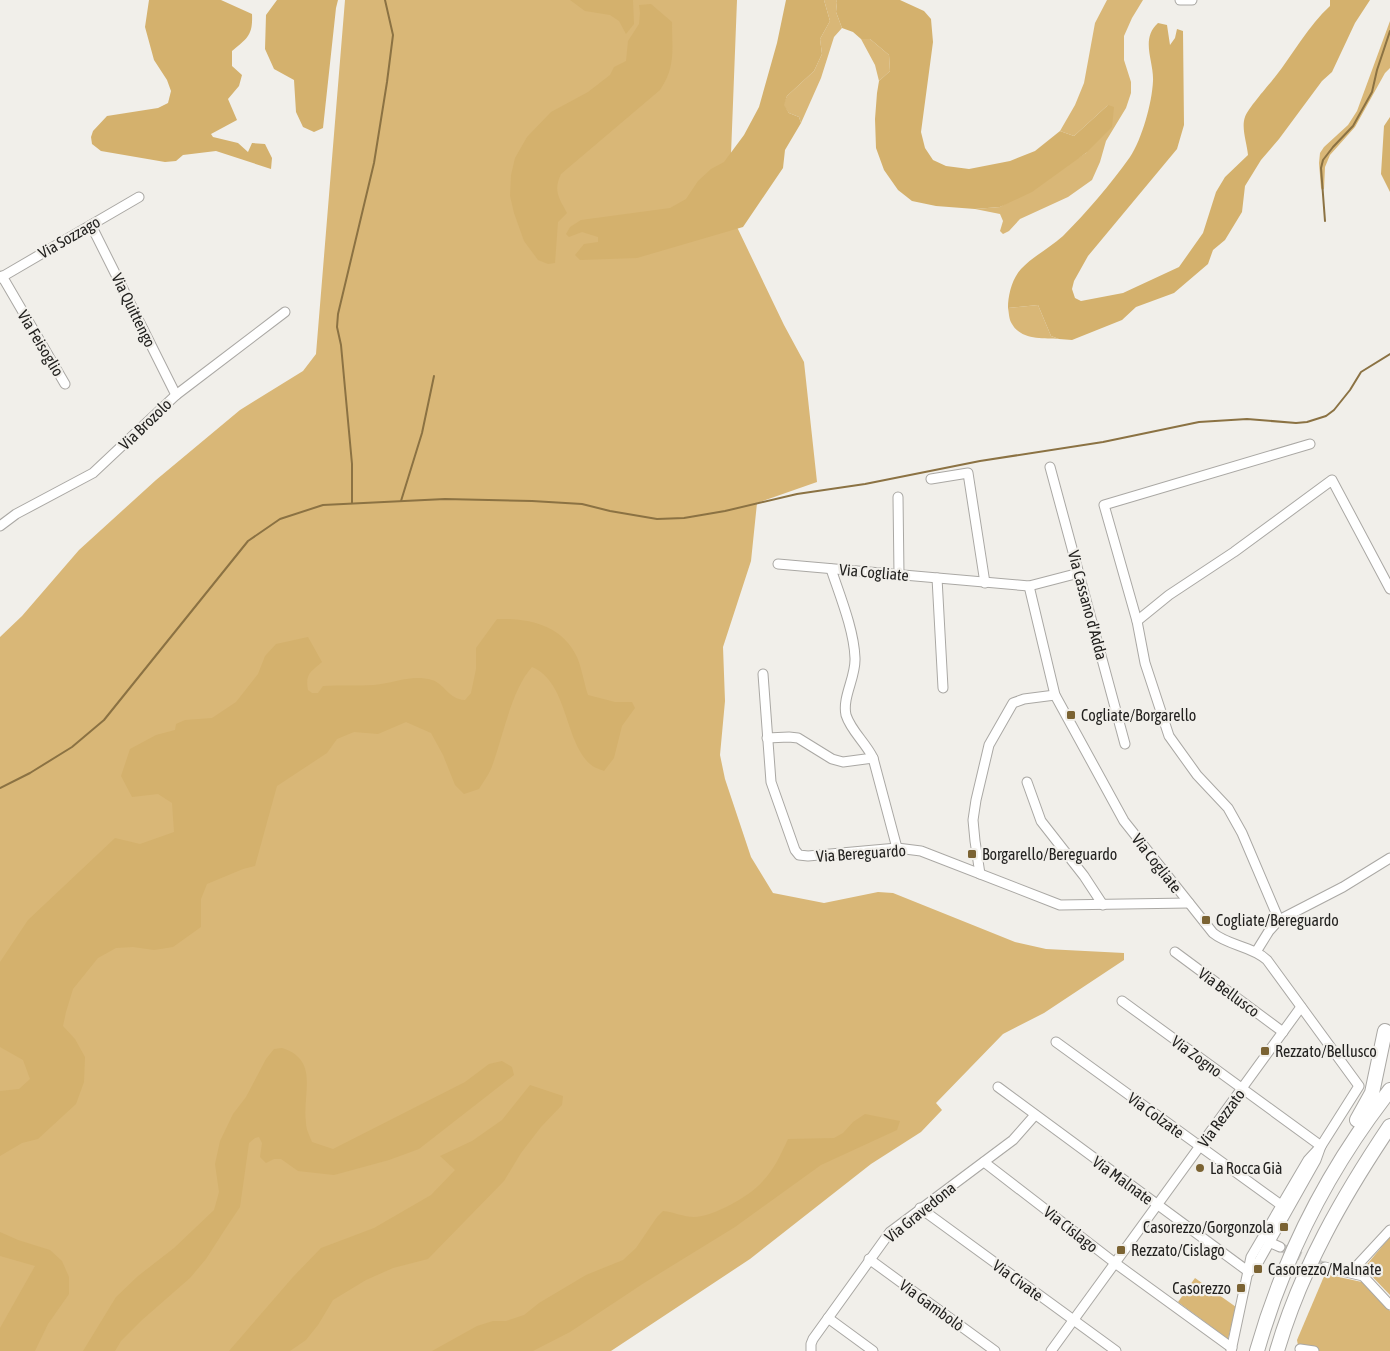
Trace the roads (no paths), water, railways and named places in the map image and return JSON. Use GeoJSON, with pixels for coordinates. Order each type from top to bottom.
{"type":"FeatureCollection","features":[{"type":"Feature","properties":{"kind":"highway"},"geometry":{"type":"LineString","coordinates":[[1319,1196],[1329,1164],[1366,1106],[1372,1093],[1385,1032]]}},
{"type":"Feature","properties":{"kind":"highway"},"geometry":{"type":"LineString","coordinates":[[1257,1351],[1268,1314],[1290,1256],[1319,1196],[1362,1127],[1390,1090]]}},
{"type":"Feature","properties":{"kind":"highway"},"geometry":{"type":"LineString","coordinates":[[1277,1351],[1290,1312],[1320,1243],[1356,1178],[1390,1126]]}},
{"type":"Feature","properties":{"kind":"street"},"geometry":{"type":"LineString","coordinates":[[1180,0],[1192,0]]}},
{"type":"Feature","properties":{"kind":"street","name":"Via Sozzago"},"geometry":{"type":"LineString","coordinates":[[1,277],[139,197]]}},
{"type":"Feature","properties":{"kind":"street","name":"Via Quittengo"},"geometry":{"type":"LineString","coordinates":[[91,224],[176,395]]}},
{"type":"Feature","properties":{"kind":"street","name":"Via Feisoglio"},"geometry":{"type":"LineString","coordinates":[[1,277],[65,384]]}},
{"type":"Feature","properties":{"kind":"street","name":"Via Brozolo"},"geometry":{"type":"LineString","coordinates":[[0,526],[16,514],[93,473],[176,395],[284,312]]}},
{"type":"Feature","properties":{"kind":"street"},"geometry":{"type":"LineString","coordinates":[[1279,920],[1242,834],[1228,808],[1197,775],[1168,736],[1145,663],[1137,621],[1104,505],[1310,444]]}},
{"type":"Feature","properties":{"kind":"street","name":"Via Cassano d'Adda"},"geometry":{"type":"LineString","coordinates":[[1050,467],[1125,744]]}},
{"type":"Feature","properties":{"kind":"street"},"geometry":{"type":"LineString","coordinates":[[931,479],[968,473],[985,583]]}},
{"type":"Feature","properties":{"kind":"street"},"geometry":{"type":"LineString","coordinates":[[1137,621],[1169,595],[1234,552],[1332,480],[1390,589]]}},
{"type":"Feature","properties":{"kind":"street"},"geometry":{"type":"LineString","coordinates":[[898,497],[899,574]]}},
{"type":"Feature","properties":{"kind":"street","name":"Via Cogliate"},"geometry":{"type":"LineString","coordinates":[[778,564],[1029,586],[1079,573]]}},
{"type":"Feature","properties":{"kind":"street"},"geometry":{"type":"LineString","coordinates":[[831,568],[855,653],[854,674],[846,705],[846,715],[850,725],[873,758],[897,848]]}},
{"type":"Feature","properties":{"kind":"street"},"geometry":{"type":"LineString","coordinates":[[937,578],[943,688]]}},
{"type":"Feature","properties":{"kind":"street","name":"Via Cogliate"},"geometry":{"type":"LineString","coordinates":[[1029,586],[1055,695],[1119,814],[1215,935],[1256,952],[1270,964],[1358,1085],[1358,1090],[1321,1146]]}},
{"type":"Feature","properties":{"kind":"street","name":"Via Bereguardo"},"geometry":{"type":"LineString","coordinates":[[763,674],[771,778],[774,792],[795,850],[799,855],[808,856],[897,848],[918,850],[1058,904],[1189,903]]}},
{"type":"Feature","properties":{"kind":"street"},"geometry":{"type":"LineString","coordinates":[[980,874],[973,820],[989,745],[1013,704],[1024,699],[1055,695]]}},
{"type":"Feature","properties":{"kind":"street"},"geometry":{"type":"LineString","coordinates":[[767,738],[789,736],[798,738],[833,760],[843,762],[873,758]]}},
{"type":"Feature","properties":{"kind":"street"},"geometry":{"type":"LineString","coordinates":[[1027,782],[1041,821],[1084,876],[1103,905]]}},
{"type":"Feature","properties":{"kind":"street"},"geometry":{"type":"LineString","coordinates":[[1256,952],[1265,936],[1279,920],[1343,887],[1390,858]]}},
{"type":"Feature","properties":{"kind":"street","name":"Via Bellusco"},"geometry":{"type":"LineString","coordinates":[[1175,952],[1284,1032]]}},
{"type":"Feature","properties":{"kind":"street","name":"Via Zogno"},"geometry":{"type":"LineString","coordinates":[[1122,1001],[1321,1146]]}},
{"type":"Feature","properties":{"kind":"street","name":"Via Rezzato"},"geometry":{"type":"LineString","coordinates":[[1051,1351],[1301,1007]]}},
{"type":"Feature","properties":{"kind":"street","name":"Via Colzate"},"geometry":{"type":"LineString","coordinates":[[1056,1042],[1281,1206]]}},
{"type":"Feature","properties":{"kind":"street","name":"Via Malnate"},"geometry":{"type":"LineString","coordinates":[[998,1087],[1249,1272]]}},
{"type":"Feature","properties":{"kind":"street","name":"Via Gravedona"},"geometry":{"type":"LineString","coordinates":[[811,1351],[812,1341],[890,1232],[1013,1140],[1035,1115]]}},
{"type":"Feature","properties":{"kind":"street"},"geometry":{"type":"LineString","coordinates":[[1231,1350],[1252,1255],[1308,1160],[1321,1146]]}},
{"type":"Feature","properties":{"kind":"street"},"geometry":{"type":"LineString","coordinates":[[1249,1272],[1269,1242],[1318,1156],[1321,1146]]}},
{"type":"Feature","properties":{"kind":"street","name":"Via Cislago"},"geometry":{"type":"LineString","coordinates":[[984,1162],[1231,1350]]}},
{"type":"Feature","properties":{"kind":"street","name":"Via Civate"},"geometry":{"type":"LineString","coordinates":[[920,1208],[1116,1351]]}},
{"type":"Feature","properties":{"kind":"street"},"geometry":{"type":"LineString","coordinates":[[1351,1272],[1390,1230]]}},
{"type":"Feature","properties":{"kind":"street"},"geometry":{"type":"LineString","coordinates":[[1269,1242],[1280,1247]]}},
{"type":"Feature","properties":{"kind":"street","name":"Via Gambolò"},"geometry":{"type":"LineString","coordinates":[[869,1259],[995,1351]]}},
{"type":"Feature","properties":{"kind":"street"},"geometry":{"type":"LineString","coordinates":[[1325,1266],[1366,1277],[1390,1305]]}},
{"type":"Feature","properties":{"kind":"street"},"geometry":{"type":"LineString","coordinates":[[828,1318],[873,1351]]}},
{"type":"Feature","properties":{"kind":"street"},"geometry":{"type":"LineString","coordinates":[[1300,1349],[1314,1351]]}},
{"type":"Feature","properties":{"kind":"waterway"},"geometry":{"type":"LineString","coordinates":[[352,503],[352,464],[341,345],[337,327],[338,314],[374,163],[387,82],[393,35],[385,0]]}},
{"type":"Feature","properties":{"kind":"waterway"},"geometry":{"type":"LineString","coordinates":[[1325,221],[1321,168],[1323,160],[1353,126],[1372,92],[1390,31]]}},
{"type":"Feature","properties":{"kind":"waterway"},"geometry":{"type":"LineString","coordinates":[[0,788],[30,773],[72,747],[104,720],[248,541],[280,519],[323,505],[445,499],[532,501],[582,504],[657,519],[684,518],[725,511],[797,494],[865,484],[980,461],[1103,442],[1199,422],[1247,419],[1296,423],[1307,422],[1326,416],[1334,410],[1361,372],[1390,354]]}},
{"type":"Feature","properties":{"kind":"waterway"},"geometry":{"type":"LineString","coordinates":[[401,501],[422,433],[434,376]]}},
{"type":"Feature","properties":{"kind":"tunnel"},"geometry":{"type":"LineString","coordinates":[[1280,1247],[1325,1267]]}},
{"type":"Feature","properties":{"kind":"place","name":"Cogliate/Borgarello"},"geometry":{"type":"Point","coordinates":[1071,715]}},
{"type":"Feature","properties":{"kind":"place","name":"Borgarello/Bereguardo"},"geometry":{"type":"Point","coordinates":[972,854]}},
{"type":"Feature","properties":{"kind":"place","name":"Cogliate/Bereguardo"},"geometry":{"type":"Point","coordinates":[1206,920]}},
{"type":"Feature","properties":{"kind":"place","name":"Rezzato/Bellusco"},"geometry":{"type":"Point","coordinates":[1265,1051]}},
{"type":"Feature","properties":{"kind":"place","name":"La Rocca Già"},"geometry":{"type":"Point","coordinates":[1200,1168]}},
{"type":"Feature","properties":{"kind":"place","name":"Casorezzo/Gorgonzola"},"geometry":{"type":"Point","coordinates":[1284,1227]}},
{"type":"Feature","properties":{"kind":"place","name":"Rezzato/Cislago"},"geometry":{"type":"Point","coordinates":[1121,1250]}},
{"type":"Feature","properties":{"kind":"place","name":"Casorezzo/Malnate"},"geometry":{"type":"Point","coordinates":[1258,1269]}},
{"type":"Feature","properties":{"kind":"place","name":"Casorezzo"},"geometry":{"type":"Point","coordinates":[1241,1288]}}]}
